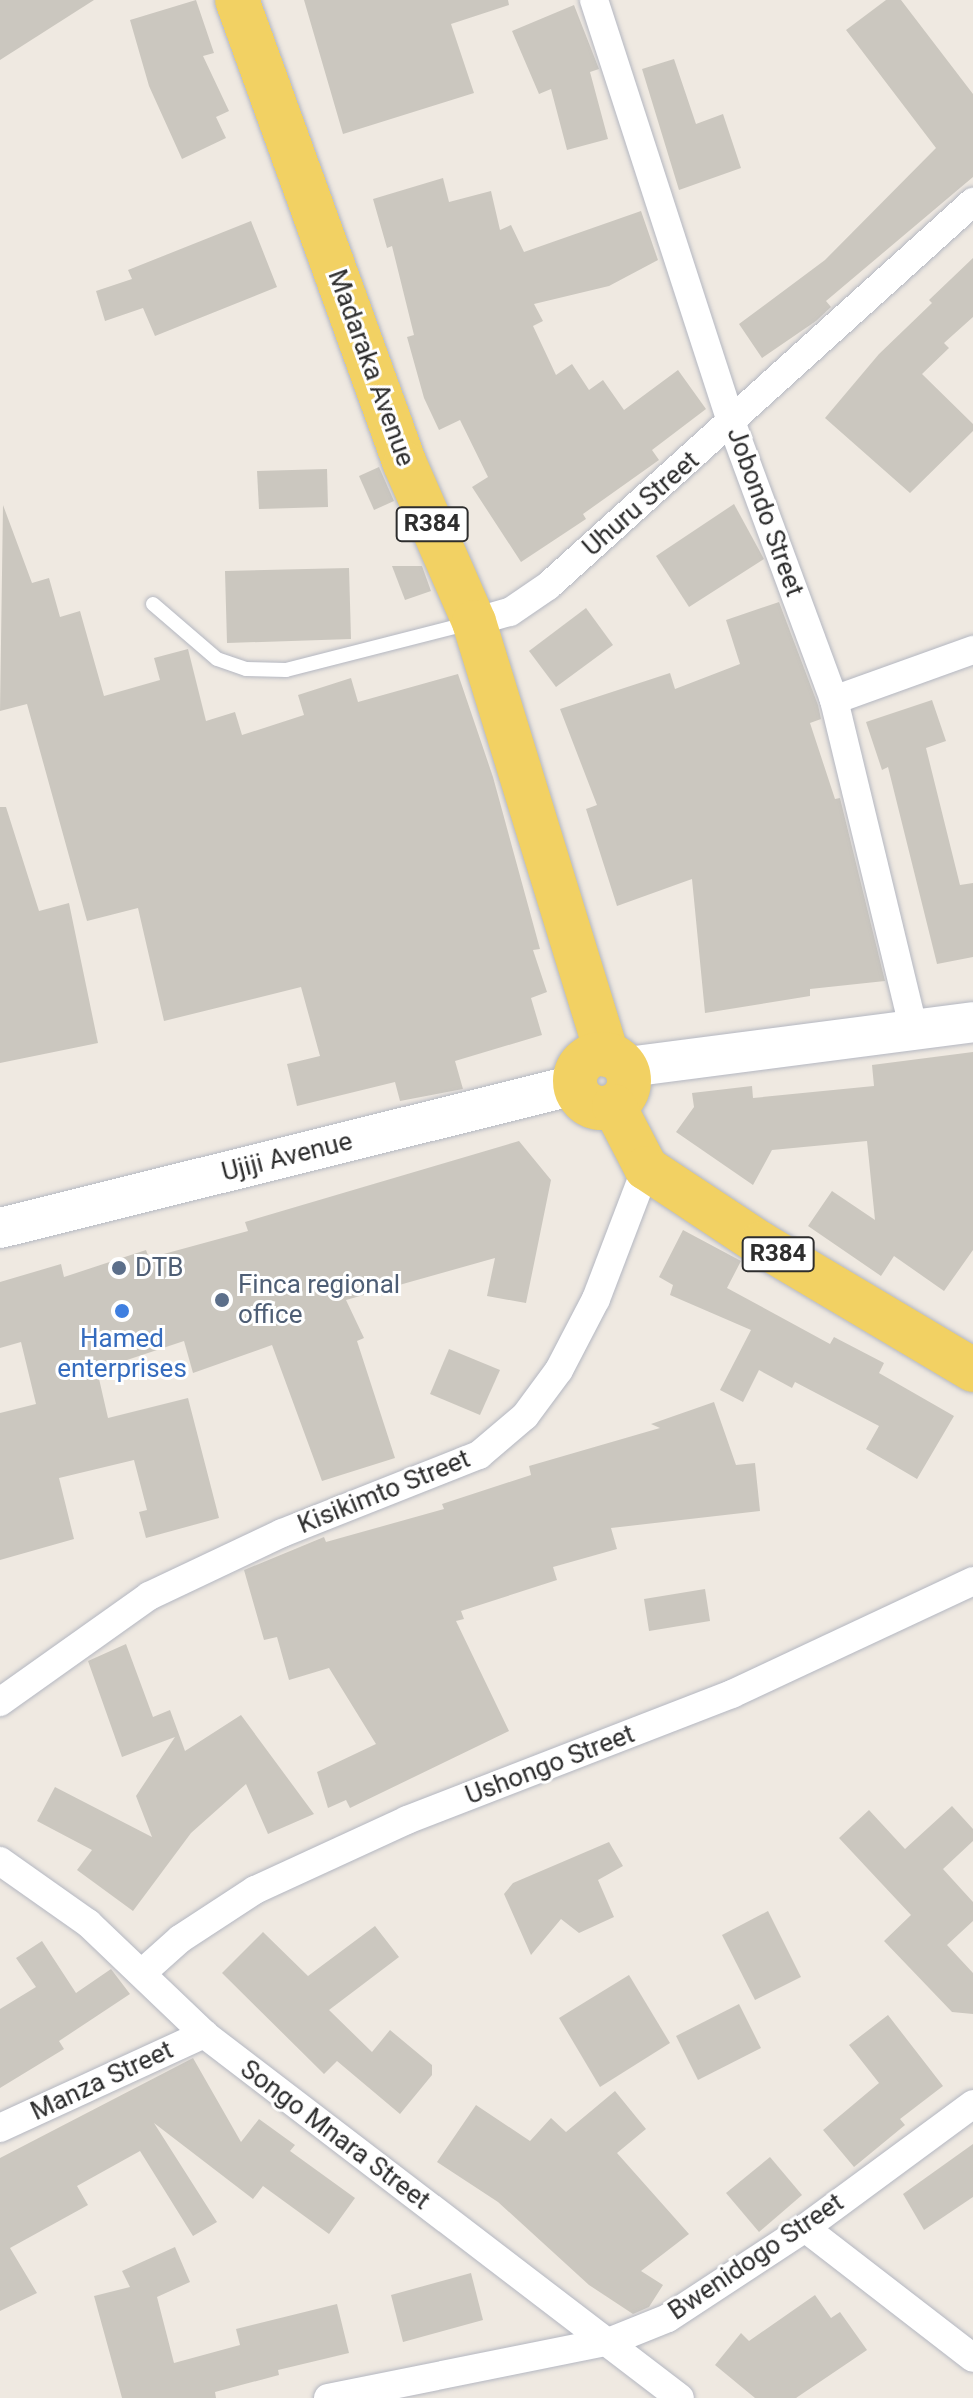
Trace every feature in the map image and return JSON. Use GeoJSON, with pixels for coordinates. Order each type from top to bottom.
{"type":"FeatureCollection","features":[{"type":"Feature","properties":{"kind":"main road","name":"Madaraka Avenue"},"geometry":{"type":"LineString","coordinates":[[237,0],[405,464],[474,622],[646,1168],[761,1244],[973,1370]]}},
{"type":"Feature","properties":{"kind":"main road"},"geometry":{"type":"LineString","coordinates":[[575,1085],[583,1061],[617,1076],[973,1022]]}},
{"type":"Feature","properties":{"kind":"main road","name":"Ujiji Avenue"},"geometry":{"type":"LineString","coordinates":[[0,1228],[575,1085]]}},
{"type":"Feature","properties":{"kind":"street","name":"Jobondo Street"},"geometry":{"type":"LineString","coordinates":[[594,0],[732,424],[834,700],[914,1030]]}},
{"type":"Feature","properties":{"kind":"street","name":"Uhuru Street"},"geometry":{"type":"LineString","coordinates":[[474,622],[510,612],[548,586],[732,424],[973,202]]}},
{"type":"Feature","properties":{"kind":"street"},"geometry":{"type":"LineString","coordinates":[[834,700],[973,650]]}},
{"type":"Feature","properties":{"kind":"street","name":"Kisikimto Street"},"geometry":{"type":"LineString","coordinates":[[0,1702],[149,1596],[282,1533],[479,1455],[525,1416],[559,1370],[596,1299],[646,1168]]}},
{"type":"Feature","properties":{"kind":"street","name":"Ushongo Street"},"geometry":{"type":"LineString","coordinates":[[142,1973],[180,1939],[255,1890],[407,1820],[732,1694],[973,1581]]}},
{"type":"Feature","properties":{"kind":"street","name":"Songo Mnara Street"},"geometry":{"type":"LineString","coordinates":[[0,1861],[88,1923],[204,2034],[611,2341],[680,2398]]}},
{"type":"Feature","properties":{"kind":"street","name":"Manza Street"},"geometry":{"type":"LineString","coordinates":[[0,2128],[204,2034]]}},
{"type":"Feature","properties":{"kind":"street","name":"Bwenidogo Street"},"geometry":{"type":"LineString","coordinates":[[328,2398],[611,2341],[668,2318],[805,2228],[973,2104]]}},
{"type":"Feature","properties":{"kind":"street"},"geometry":{"type":"LineString","coordinates":[[805,2228],[973,2358]]}},
{"type":"Feature","properties":{"kind":"lane"},"geometry":{"type":"LineString","coordinates":[[153,604],[217,659],[246,669],[286,670],[474,622]]}},
{"type":"Feature","properties":{"kind":"building"},"geometry":{"type":"Polygon","coordinates":[[[0,0],[94,0],[0,60],[0,0]]]}},
{"type":"Feature","properties":{"kind":"building"},"geometry":{"type":"Polygon","coordinates":[[[196,0],[214,53],[203,56],[229,111],[216,117],[226,138],[182,159],[149,86],[130,20],[196,0]]]}},
{"type":"Feature","properties":{"kind":"building"},"geometry":{"type":"Polygon","coordinates":[[[304,0],[508,0],[509,5],[451,24],[474,93],[343,134],[304,0]]]}},
{"type":"Feature","properties":{"kind":"building"},"geometry":{"type":"Polygon","coordinates":[[[886,0],[901,0],[973,94],[973,177],[826,301],[831,307],[816,321],[762,358],[739,324],[825,260],[936,148],[846,30],[886,0]]]}},
{"type":"Feature","properties":{"kind":"building"},"geometry":{"type":"Polygon","coordinates":[[[574,5],[599,69],[590,72],[608,139],[567,150],[551,89],[539,94],[512,31],[574,5]]]}},
{"type":"Feature","properties":{"kind":"building"},"geometry":{"type":"Polygon","coordinates":[[[674,59],[696,124],[723,114],[741,168],[679,190],[642,69],[674,59]]]}},
{"type":"Feature","properties":{"kind":"building"},"geometry":{"type":"Polygon","coordinates":[[[443,178],[449,202],[491,191],[500,230],[511,225],[524,252],[641,211],[658,260],[609,286],[534,304],[543,321],[533,326],[556,375],[572,364],[589,390],[603,380],[624,410],[678,370],[706,409],[652,450],[659,460],[583,514],[586,519],[521,562],[472,487],[488,477],[460,420],[439,430],[424,398],[407,337],[414,335],[392,246],[387,248],[373,199],[443,178]]]}},
{"type":"Feature","properties":{"kind":"building"},"geometry":{"type":"Polygon","coordinates":[[[251,221],[277,287],[155,336],[143,308],[105,321],[96,291],[132,279],[128,270],[251,221]]]}},
{"type":"Feature","properties":{"kind":"building"},"geometry":{"type":"Polygon","coordinates":[[[973,258],[973,317],[944,343],[949,348],[922,374],[973,424],[973,431],[910,493],[825,418],[879,354],[973,258]]]}},
{"type":"Feature","properties":{"kind":"building"},"geometry":{"type":"Polygon","coordinates":[[[379,467],[394,501],[374,510],[359,476],[379,467]]]}},
{"type":"Feature","properties":{"kind":"building"},"geometry":{"type":"Polygon","coordinates":[[[327,469],[328,507],[259,509],[257,471],[327,469]]]}},
{"type":"Feature","properties":{"kind":"building"},"geometry":{"type":"Polygon","coordinates":[[[734,504],[764,559],[689,607],[656,556],[734,504]]]}},
{"type":"Feature","properties":{"kind":"building"},"geometry":{"type":"Polygon","coordinates":[[[3,505],[32,583],[49,578],[60,617],[80,611],[104,696],[160,680],[154,658],[188,649],[206,721],[235,712],[242,735],[304,715],[298,695],[351,678],[358,702],[458,674],[493,777],[540,949],[533,950],[547,992],[531,998],[542,1035],[455,1061],[463,1089],[400,1101],[395,1082],[297,1106],[287,1064],[320,1056],[301,987],[164,1021],[138,908],[87,921],[27,704],[0,711],[3,505]]]}},
{"type":"Feature","properties":{"kind":"building"},"geometry":{"type":"Polygon","coordinates":[[[392,566],[422,566],[431,591],[405,600],[392,566]]]}},
{"type":"Feature","properties":{"kind":"building"},"geometry":{"type":"Polygon","coordinates":[[[349,568],[351,639],[227,643],[225,571],[349,568]]]}},
{"type":"Feature","properties":{"kind":"building"},"geometry":{"type":"Polygon","coordinates":[[[779,602],[818,705],[821,719],[810,723],[835,799],[840,798],[885,981],[810,989],[810,996],[705,1013],[692,879],[617,906],[586,809],[597,805],[560,709],[670,673],[675,689],[740,664],[726,620],[779,602]]]}},
{"type":"Feature","properties":{"kind":"building"},"geometry":{"type":"Polygon","coordinates":[[[586,608],[613,645],[556,687],[529,651],[586,608]]]}},
{"type":"Feature","properties":{"kind":"building"},"geometry":{"type":"Polygon","coordinates":[[[932,700],[946,741],[926,748],[960,885],[973,883],[973,957],[937,964],[888,767],[882,770],[866,722],[932,700]]]}},
{"type":"Feature","properties":{"kind":"building"},"geometry":{"type":"Polygon","coordinates":[[[0,807],[6,807],[39,911],[69,903],[98,1043],[0,1063],[0,807]]]}},
{"type":"Feature","properties":{"kind":"building"},"geometry":{"type":"Polygon","coordinates":[[[973,1052],[973,1250],[944,1291],[894,1256],[881,1276],[808,1226],[832,1191],[875,1220],[867,1141],[772,1150],[753,1185],[676,1132],[694,1107],[692,1093],[752,1086],[753,1098],[874,1086],[872,1065],[973,1052]]]}},
{"type":"Feature","properties":{"kind":"building"},"geometry":{"type":"Polygon","coordinates":[[[519,1141],[551,1180],[526,1303],[487,1296],[495,1258],[346,1300],[364,1338],[357,1341],[395,1458],[322,1481],[272,1345],[193,1373],[184,1341],[97,1370],[108,1418],[188,1398],[219,1518],[146,1538],[139,1512],[147,1510],[134,1460],[59,1478],[74,1539],[0,1560],[0,1413],[36,1404],[21,1342],[0,1348],[0,1282],[61,1264],[64,1277],[146,1250],[149,1258],[248,1231],[245,1222],[519,1141]]]}},
{"type":"Feature","properties":{"kind":"building"},"geometry":{"type":"Polygon","coordinates":[[[683,1230],[741,1261],[727,1288],[830,1344],[834,1337],[884,1363],[879,1373],[954,1416],[917,1479],[866,1449],[879,1426],[795,1382],[792,1388],[759,1370],[743,1402],[720,1390],[751,1330],[670,1295],[673,1285],[659,1277],[683,1230]]]}},
{"type":"Feature","properties":{"kind":"building"},"geometry":{"type":"Polygon","coordinates":[[[449,1349],[500,1370],[480,1415],[430,1394],[449,1349]]]}},
{"type":"Feature","properties":{"kind":"building"},"geometry":{"type":"Polygon","coordinates":[[[714,1402],[736,1465],[755,1463],[760,1511],[611,1528],[617,1549],[553,1567],[557,1580],[461,1611],[464,1619],[456,1621],[509,1731],[350,1808],[346,1800],[328,1808],[317,1772],[376,1744],[329,1668],[289,1680],[277,1637],[264,1640],[244,1570],[324,1537],[326,1542],[444,1509],[442,1504],[531,1475],[529,1466],[660,1428],[651,1424],[714,1402]]]}},
{"type":"Feature","properties":{"kind":"building"},"geometry":{"type":"Polygon","coordinates":[[[705,1589],[710,1621],[649,1631],[644,1599],[705,1589]]]}},
{"type":"Feature","properties":{"kind":"building"},"geometry":{"type":"Polygon","coordinates":[[[126,1644],[153,1717],[170,1710],[185,1751],[241,1715],[314,1814],[268,1834],[246,1784],[191,1833],[133,1911],[77,1870],[92,1850],[37,1821],[55,1787],[152,1837],[136,1796],[175,1737],[122,1757],[88,1661],[126,1644]]]}},
{"type":"Feature","properties":{"kind":"building"},"geometry":{"type":"Polygon","coordinates":[[[952,1806],[973,1829],[973,1841],[943,1869],[973,1902],[973,1921],[947,1945],[973,1973],[973,2014],[952,2012],[884,1941],[911,1915],[839,1838],[869,1810],[905,1849],[952,1806]]]}},
{"type":"Feature","properties":{"kind":"building"},"geometry":{"type":"Polygon","coordinates":[[[609,1842],[623,1866],[598,1880],[614,1917],[579,1933],[561,1919],[531,1955],[504,1894],[513,1883],[609,1842]]]}},
{"type":"Feature","properties":{"kind":"building"},"geometry":{"type":"Polygon","coordinates":[[[768,1911],[801,1977],[755,2000],[722,1935],[768,1911]]]}},
{"type":"Feature","properties":{"kind":"building"},"geometry":{"type":"Polygon","coordinates":[[[375,1926],[399,1957],[329,2010],[372,2052],[390,2030],[432,2065],[432,2075],[400,2114],[337,2061],[324,2074],[222,1973],[263,1932],[308,1976],[375,1926]]]}},
{"type":"Feature","properties":{"kind":"building"},"geometry":{"type":"Polygon","coordinates":[[[42,1941],[76,1993],[111,1969],[130,1994],[59,2041],[64,2049],[0,2088],[0,2009],[36,1987],[16,1958],[42,1941]]]}},
{"type":"Feature","properties":{"kind":"building"},"geometry":{"type":"Polygon","coordinates":[[[629,1975],[670,2043],[600,2087],[559,2018],[629,1975]]]}},
{"type":"Feature","properties":{"kind":"building"},"geometry":{"type":"Polygon","coordinates":[[[739,2004],[761,2048],[698,2080],[676,2036],[739,2004]]]}},
{"type":"Feature","properties":{"kind":"building"},"geometry":{"type":"Polygon","coordinates":[[[888,2015],[943,2086],[900,2119],[905,2125],[854,2167],[823,2130],[879,2083],[849,2045],[888,2015]]]}},
{"type":"Feature","properties":{"kind":"building"},"geometry":{"type":"Polygon","coordinates":[[[193,2058],[241,2142],[259,2119],[295,2145],[290,2151],[355,2198],[329,2234],[263,2186],[253,2199],[154,2123],[217,2222],[193,2236],[140,2151],[77,2186],[88,2205],[10,2248],[37,2293],[0,2311],[0,2158],[193,2058]]]}},
{"type":"Feature","properties":{"kind":"building"},"geometry":{"type":"Polygon","coordinates":[[[615,2091],[646,2129],[617,2153],[689,2234],[641,2271],[663,2285],[649,2307],[633,2314],[589,2285],[498,2202],[437,2162],[476,2105],[530,2141],[551,2118],[566,2132],[615,2091]]]}},
{"type":"Feature","properties":{"kind":"building"},"geometry":{"type":"Polygon","coordinates":[[[973,2144],[973,2197],[924,2230],[903,2194],[973,2144]]]}},
{"type":"Feature","properties":{"kind":"building"},"geometry":{"type":"Polygon","coordinates":[[[770,2157],[802,2195],[759,2232],[726,2193],[770,2157]]]}},
{"type":"Feature","properties":{"kind":"building"},"geometry":{"type":"Polygon","coordinates":[[[175,2247],[190,2282],[157,2297],[174,2363],[240,2345],[236,2329],[337,2304],[349,2353],[278,2370],[279,2375],[215,2392],[216,2398],[122,2398],[94,2296],[130,2287],[122,2271],[175,2247]]]}},
{"type":"Feature","properties":{"kind":"building"},"geometry":{"type":"Polygon","coordinates":[[[471,2273],[483,2320],[403,2342],[391,2295],[471,2273]]]}},
{"type":"Feature","properties":{"kind":"building"},"geometry":{"type":"Polygon","coordinates":[[[815,2295],[831,2318],[840,2312],[867,2350],[796,2398],[755,2398],[715,2365],[741,2333],[749,2341],[815,2295]]]}},
{"type":"Feature","properties":{"kind":"place","name":"DTB"},"geometry":{"type":"Point","coordinates":[119,1268]}},
{"type":"Feature","properties":{"kind":"place","name":"Finca regional office"},"geometry":{"type":"Point","coordinates":[222,1300]}},
{"type":"Feature","properties":{"kind":"place","name":"Hamed enterprises"},"geometry":{"type":"Point","coordinates":[122,1311]}}]}
